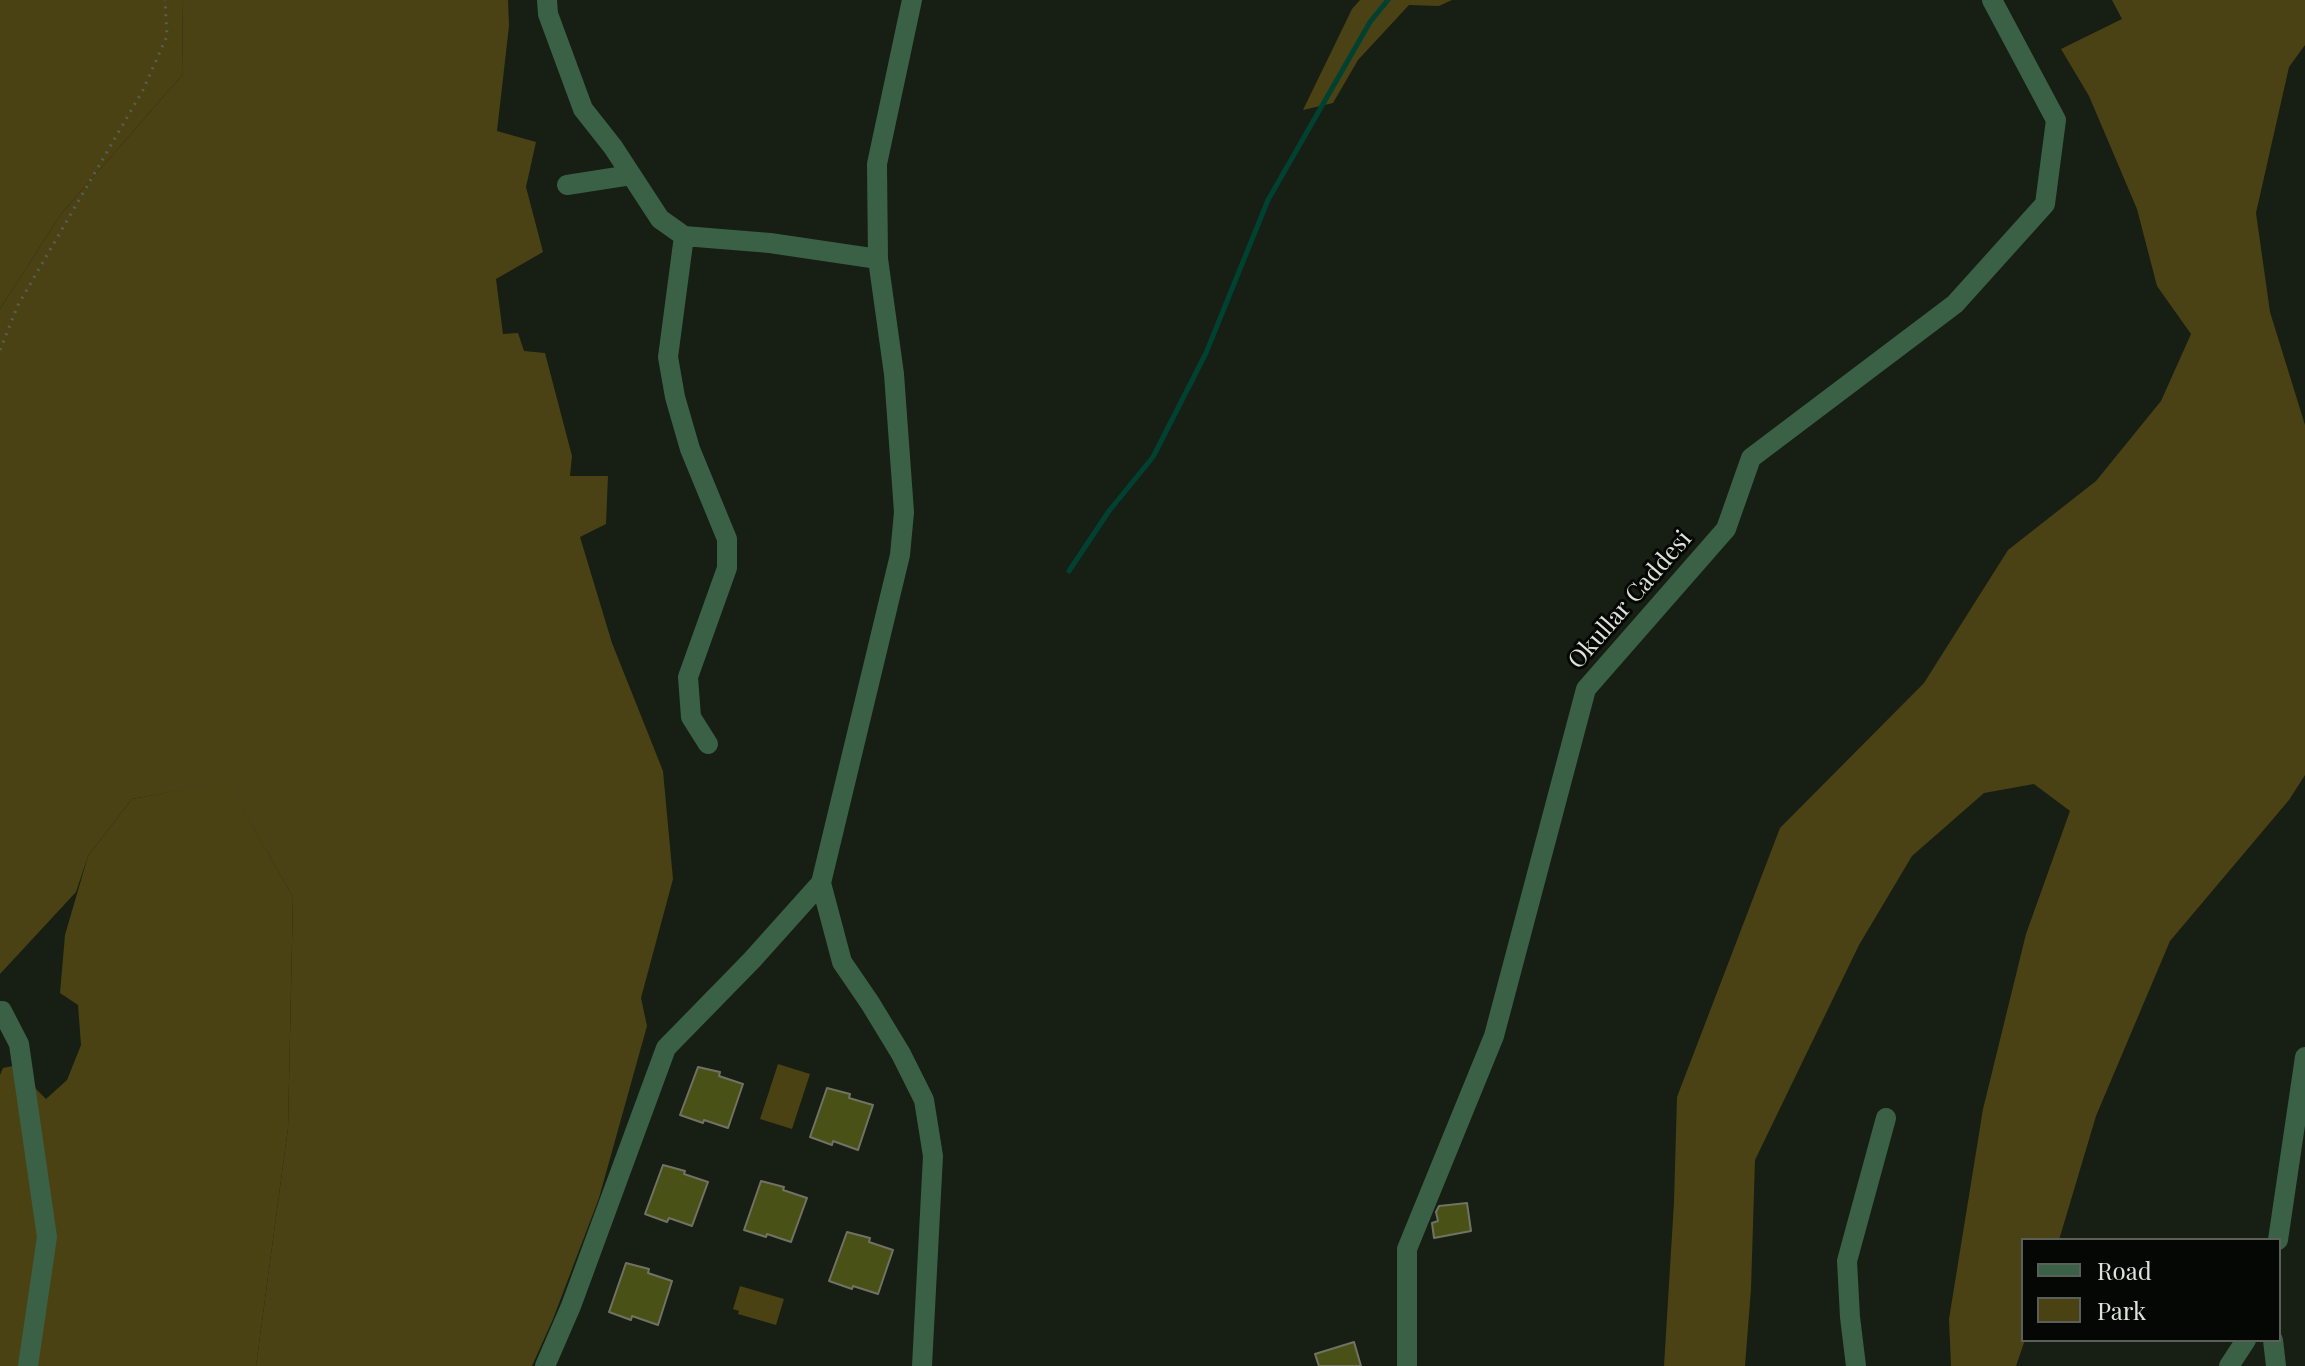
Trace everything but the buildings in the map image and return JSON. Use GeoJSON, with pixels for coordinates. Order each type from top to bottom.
{"type":"FeatureCollection","features":[{"type":"Feature","properties":{"kind":"street"},"geometry":{"type":"LineString","coordinates":[[547,0],[548,14],[583,109],[613,147],[660,219],[684,236],[770,243],[878,259]]}},
{"type":"Feature","properties":{"kind":"street"},"geometry":{"type":"LineString","coordinates":[[545,1366],[571,1306],[666,1048],[752,960],[821,883],[900,555],[904,512],[894,374],[878,259],[877,164],[912,0]]}},
{"type":"Feature","properties":{"kind":"street","name":"Okullar Caddesi"},"geometry":{"type":"LineString","coordinates":[[1407,1366],[1407,1249],[1494,1036],[1586,689],[1726,529],[1751,458],[1955,304],[2045,204],[2056,120],[1992,0]]}},
{"type":"Feature","properties":{"kind":"street"},"geometry":{"type":"LineString","coordinates":[[567,185],[631,175]]}},
{"type":"Feature","properties":{"kind":"street"},"geometry":{"type":"LineString","coordinates":[[684,236],[668,357],[675,397],[690,449],[727,539],[727,568],[688,677],[691,717],[708,744]]}},
{"type":"Feature","properties":{"kind":"street"},"geometry":{"type":"LineString","coordinates":[[821,883],[842,962],[901,1054],[924,1100],[933,1156],[922,1366]]}},
{"type":"Feature","properties":{"kind":"street"},"geometry":{"type":"LineString","coordinates":[[0,1011],[19,1044],[47,1237],[28,1366]]}},
{"type":"Feature","properties":{"kind":"street"},"geometry":{"type":"LineString","coordinates":[[2278,1238],[2305,1057]]}},
{"type":"Feature","properties":{"kind":"street"},"geometry":{"type":"LineString","coordinates":[[1856,1366],[1847,1261],[1886,1118]]}},
{"type":"Feature","properties":{"kind":"street"},"geometry":{"type":"LineString","coordinates":[[2229,1366],[2245,1342]]}},
{"type":"Feature","properties":{"kind":"street"},"geometry":{"type":"LineString","coordinates":[[2273,1342],[2276,1366]]}},
{"type":"Feature","properties":{"kind":"path"},"geometry":{"type":"LineString","coordinates":[[0,350],[18,305],[143,90],[167,36],[165,0]]}},
{"type":"Feature","properties":{"kind":"green space"},"geometry":{"type":"Polygon","coordinates":[[[0,0],[182,0],[183,74],[61,214],[0,309],[0,0]]]}},
{"type":"Feature","properties":{"kind":"green space"},"geometry":{"type":"Polygon","coordinates":[[[227,781],[293,897],[288,1128],[256,1366],[0,1366],[0,1075],[3,1068],[13,1066],[46,1099],[67,1080],[81,1045],[78,1005],[60,993],[65,935],[88,856],[132,799],[227,781]]]}},
{"type":"Feature","properties":{"kind":"green space"},"geometry":{"type":"Polygon","coordinates":[[[778,1064],[810,1074],[792,1129],[760,1119],[778,1064]]]}},
{"type":"Feature","properties":{"kind":"green space"},"geometry":{"type":"Polygon","coordinates":[[[740,1286],[784,1299],[776,1325],[738,1314],[739,1311],[733,1309],[740,1286]]]}},
{"type":"Feature","properties":{"kind":"shaded area"},"geometry":{"type":"Polygon","coordinates":[[[182,0],[508,0],[509,26],[497,131],[536,142],[526,187],[543,252],[496,279],[503,334],[518,333],[524,351],[545,353],[572,456],[570,476],[608,476],[606,524],[580,537],[612,643],[663,771],[673,879],[641,998],[647,1026],[599,1198],[532,1366],[256,1366],[288,1128],[293,897],[227,782],[132,799],[88,856],[76,892],[0,974],[0,309],[61,214],[183,74],[182,0]]]}},
{"type":"Feature","properties":{"kind":"shaded area"},"geometry":{"type":"Polygon","coordinates":[[[1360,0],[1452,0],[1439,6],[1409,5],[1358,60],[1333,103],[1303,110],[1352,9],[1360,0]]]}},
{"type":"Feature","properties":{"kind":"shaded area"},"geometry":{"type":"Polygon","coordinates":[[[2112,0],[2305,0],[2305,45],[2289,67],[2256,213],[2270,312],[2305,425],[2305,775],[2289,800],[2170,941],[2096,1116],[2060,1238],[2021,1238],[2021,1342],[2024,1342],[2016,1366],[1951,1366],[1949,1319],[1983,1109],[2026,934],[2070,811],[2034,784],[1984,793],[1912,856],[1859,945],[1755,1160],[1745,1366],[1664,1366],[1677,1097],[1780,828],[1924,683],[2008,550],[2096,481],[2161,401],[2191,334],[2157,286],[2137,209],[2089,96],[2061,49],[2122,19],[2112,0]]]}},
{"type":"Feature","properties":{"kind":"waterway"},"geometry":{"type":"LineString","coordinates":[[1069,571],[1109,511],[1153,457],[1206,353],[1268,200],[1370,22],[1388,0]]}}]}
